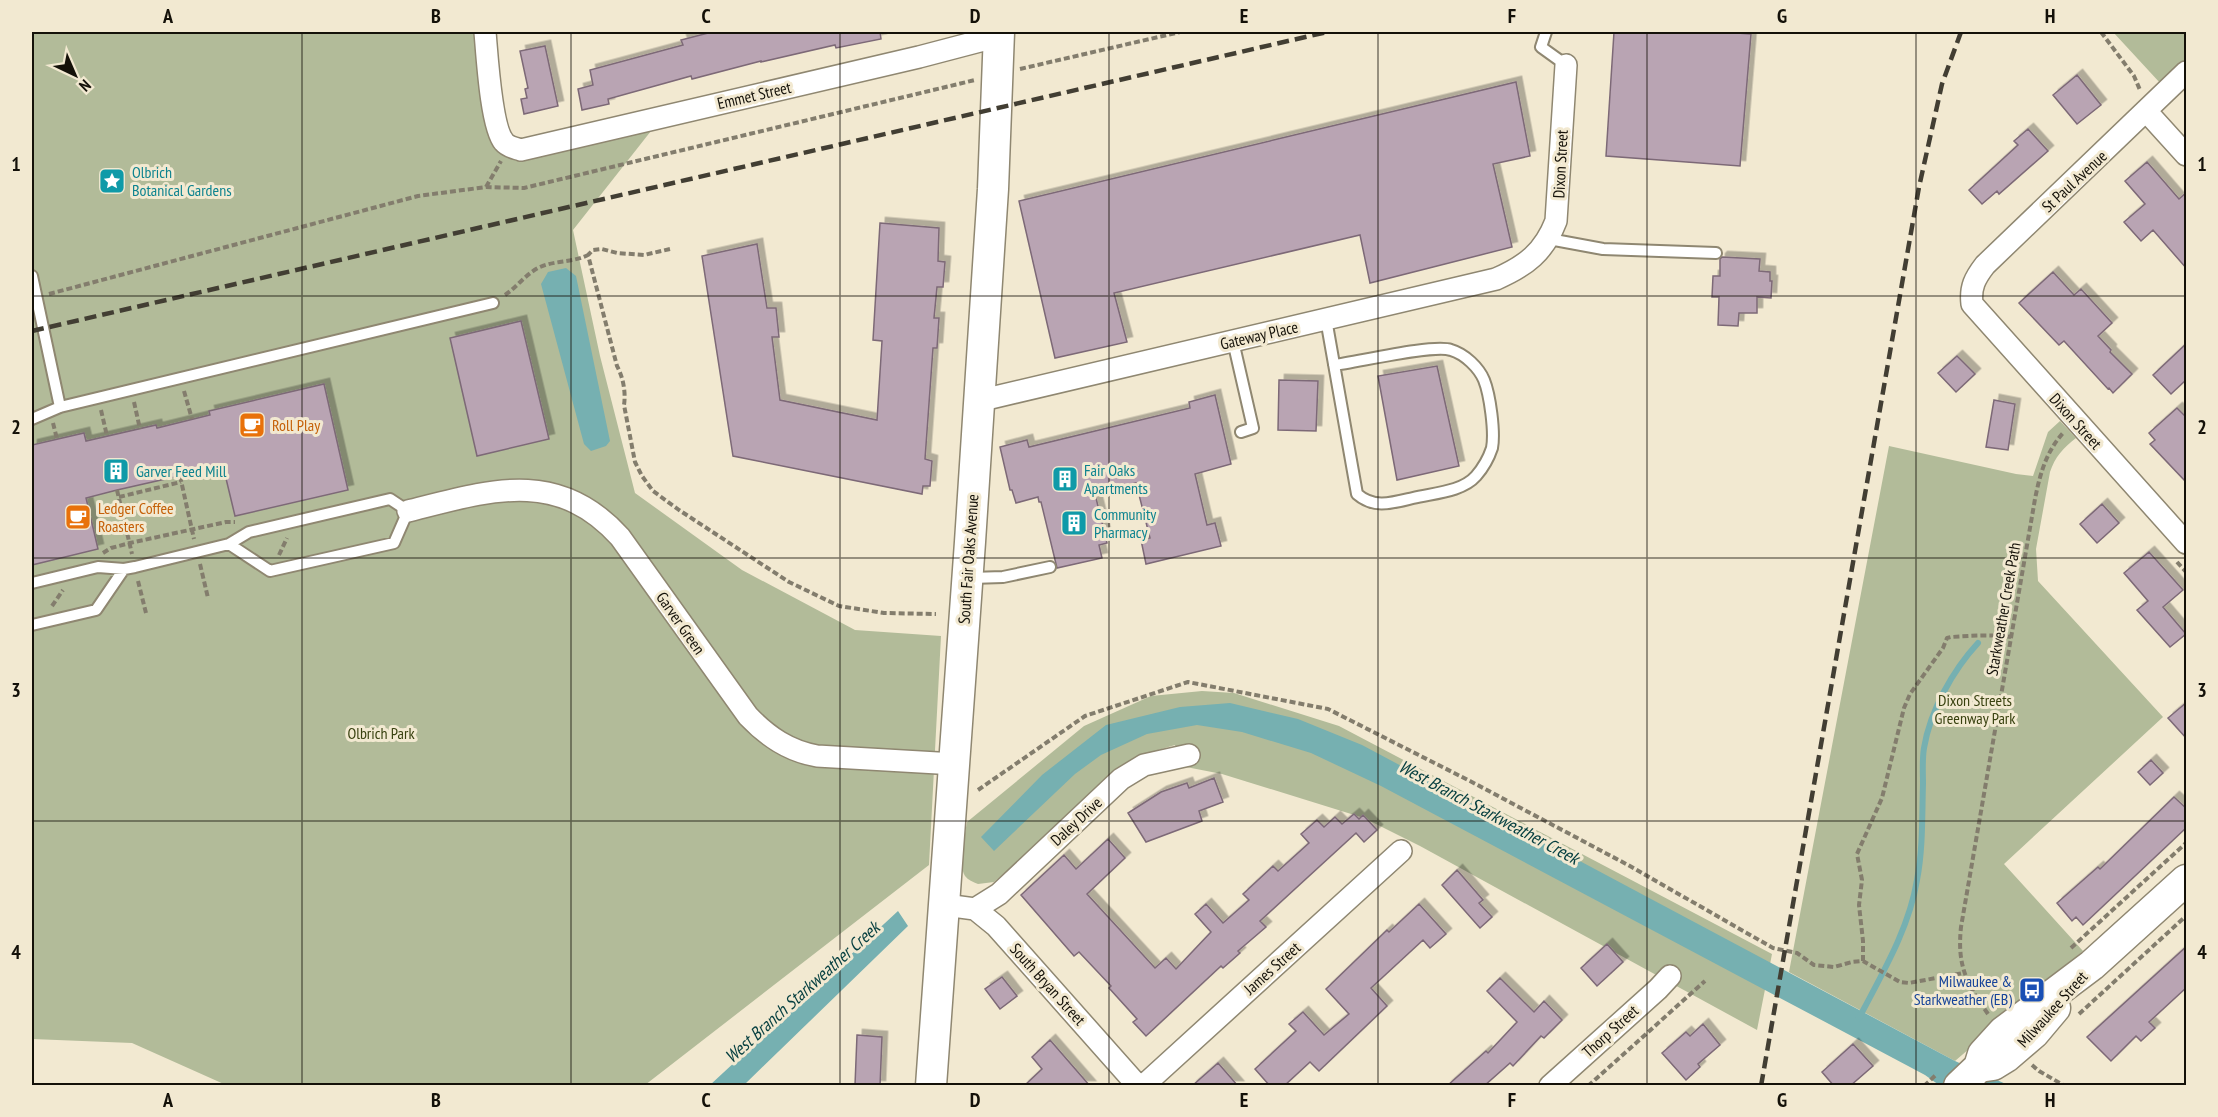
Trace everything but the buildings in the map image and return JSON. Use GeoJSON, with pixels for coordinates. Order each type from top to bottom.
{"type":"FeatureCollection","features":[{"type":"Feature","properties":{"kind":"street"},"geometry":{"type":"LineString","coordinates":[[485,32],[496,123],[503,141],[510,146]]}},
{"type":"Feature","properties":{"kind":"street","name":"Emmet Street"},"geometry":{"type":"LineString","coordinates":[[510,146],[521,150],[531,149],[919,57],[999,34]]}},
{"type":"Feature","properties":{"kind":"street","name":"South Fair Oaks Avenue"},"geometry":{"type":"LineString","coordinates":[[931,1086],[993,189],[999,34]]}},
{"type":"Feature","properties":{"kind":"street","name":"Dixon Street"},"geometry":{"type":"LineString","coordinates":[[1535,256],[1549,239],[1556,221],[1566,64]]}},
{"type":"Feature","properties":{"kind":"street","name":"St Paul Avenue"},"geometry":{"type":"LineString","coordinates":[[1971,296],[1974,279],[1985,265],[2187,72]]}},
{"type":"Feature","properties":{"kind":"street"},"geometry":{"type":"LineString","coordinates":[[2147,112],[2187,155]]}},
{"type":"Feature","properties":{"kind":"street","name":"Gateway Place"},"geometry":{"type":"LineString","coordinates":[[978,401],[1496,279],[1518,270],[1535,256]]}},
{"type":"Feature","properties":{"kind":"street","name":"Dixon Street"},"geometry":{"type":"LineString","coordinates":[[1971,296],[1972,304],[2187,543]]}},
{"type":"Feature","properties":{"kind":"street","name":"Garver Green"},"geometry":{"type":"LineString","coordinates":[[408,511],[455,499],[523,489],[551,493],[578,502],[593,511],[620,537],[748,716],[772,739],[800,753],[817,756],[955,764]]}},
{"type":"Feature","properties":{"kind":"street","name":"Daley Drive"},"geometry":{"type":"LineString","coordinates":[[975,909],[999,894],[1121,779],[1144,765],[1189,755]]}},
{"type":"Feature","properties":{"kind":"street","name":"James Street"},"geometry":{"type":"LineString","coordinates":[[1143,1086],[1401,851]]}},
{"type":"Feature","properties":{"kind":"street","name":"Milwaukee Street"},"geometry":{"type":"LineString","coordinates":[[1969,1076],[2006,1057],[2034,1033],[2092,965],[2187,880]]}},
{"type":"Feature","properties":{"kind":"street"},"geometry":{"type":"LineString","coordinates":[[945,905],[975,909]]}},
{"type":"Feature","properties":{"kind":"street","name":"South Bryan Street"},"geometry":{"type":"LineString","coordinates":[[975,909],[996,927],[1138,1086]]}},
{"type":"Feature","properties":{"kind":"street","name":"Thorp Street"},"geometry":{"type":"LineString","coordinates":[[1550,1086],[1670,976]]}},
{"type":"Feature","properties":{"kind":"lane"},"geometry":{"type":"LineString","coordinates":[[1546,32],[1541,47],[1566,64]]}},
{"type":"Feature","properties":{"kind":"lane"},"geometry":{"type":"LineString","coordinates":[[1549,239],[1603,249],[1716,253]]}},
{"type":"Feature","properties":{"kind":"lane"},"geometry":{"type":"LineString","coordinates":[[32,276],[60,407]]}},
{"type":"Feature","properties":{"kind":"lane"},"geometry":{"type":"LineString","coordinates":[[32,419],[60,407],[493,303]]}},
{"type":"Feature","properties":{"kind":"lane"},"geometry":{"type":"LineString","coordinates":[[1326,319],[1334,365],[1357,494],[1375,504],[1394,503],[1461,486],[1475,477],[1484,465],[1492,447],[1491,416],[1484,380],[1471,362],[1451,350],[1428,350],[1334,365]]}},
{"type":"Feature","properties":{"kind":"lane"},"geometry":{"type":"LineString","coordinates":[[1233,341],[1253,428],[1241,432]]}},
{"type":"Feature","properties":{"kind":"lane"},"geometry":{"type":"LineString","coordinates":[[32,583],[98,567],[124,570],[230,544],[249,532],[390,499],[408,511],[394,543],[270,571],[230,544]]}},
{"type":"Feature","properties":{"kind":"lane"},"geometry":{"type":"LineString","coordinates":[[967,578],[1003,577],[1050,567]]}},
{"type":"Feature","properties":{"kind":"lane"},"geometry":{"type":"LineString","coordinates":[[32,625],[96,610],[124,570]]}},
{"type":"Feature","properties":{"kind":"path"},"geometry":{"type":"LineString","coordinates":[[36,297],[418,196],[486,187],[524,188],[1180,32]]}},
{"type":"Feature","properties":{"kind":"path"},"geometry":{"type":"LineString","coordinates":[[2101,32],[2111,43],[2147,99],[2147,112]]}},
{"type":"Feature","properties":{"kind":"path"},"geometry":{"type":"LineString","coordinates":[[486,187],[510,146]]}},
{"type":"Feature","properties":{"kind":"path"},"geometry":{"type":"LineString","coordinates":[[493,303],[538,268],[552,263],[581,259],[593,250],[602,249],[616,253],[644,255],[670,249]]}},
{"type":"Feature","properties":{"kind":"path"},"geometry":{"type":"LineString","coordinates":[[588,255],[616,366],[621,372],[625,396],[624,405],[635,462],[653,491],[789,582],[839,606],[884,613],[936,614]]}},
{"type":"Feature","properties":{"kind":"path"},"geometry":{"type":"LineString","coordinates":[[180,378],[192,419]]}},
{"type":"Feature","properties":{"kind":"path"},"geometry":{"type":"LineString","coordinates":[[131,390],[140,429]]}},
{"type":"Feature","properties":{"kind":"path"},"geometry":{"type":"LineString","coordinates":[[98,398],[106,436]]}},
{"type":"Feature","properties":{"kind":"path","name":"Starkweather Creek Path"},"geometry":{"type":"LineString","coordinates":[[1992,1019],[1970,989],[1963,973],[1959,946],[1961,927],[2042,467],[2056,442],[2075,419]]}},
{"type":"Feature","properties":{"kind":"path"},"geometry":{"type":"LineString","coordinates":[[119,497],[181,482]]}},
{"type":"Feature","properties":{"kind":"path"},"geometry":{"type":"LineString","coordinates":[[1863,961],[1859,904],[1862,880],[1857,854],[1882,798],[1904,708],[1910,694],[1947,639],[1992,634],[2011,637]]}},
{"type":"Feature","properties":{"kind":"path"},"geometry":{"type":"LineString","coordinates":[[978,790],[1085,716],[1188,682],[1200,684],[1328,710],[1470,781],[1628,865],[1773,948],[1797,953],[1814,965],[1834,967],[1863,961],[1900,982],[1910,983],[1963,973]]}},
{"type":"Feature","properties":{"kind":"path"},"geometry":{"type":"LineString","coordinates":[[2066,952],[2187,843]]}},
{"type":"Feature","properties":{"kind":"path"},"geometry":{"type":"LineString","coordinates":[[2075,1018],[2187,916]]}},
{"type":"Feature","properties":{"kind":"path"},"geometry":{"type":"LineString","coordinates":[[1588,1086],[1705,981]]}},
{"type":"Feature","properties":{"kind":"path"},"geometry":{"type":"LineString","coordinates":[[2028,1061],[2039,1071],[2066,1086]]}},
{"type":"Feature","properties":{"kind":"green space","name":"Olbrich Park"},"geometry":{"type":"Polygon","coordinates":[[[32,32],[485,32],[509,146],[662,117],[573,230],[600,356],[635,493],[742,570],[855,630],[941,636],[929,865],[645,1085],[226,1085],[132,1043],[32,1039],[32,32]]]}},
{"type":"Feature","properties":{"kind":"green space"},"geometry":{"type":"Polygon","coordinates":[[[2113,32],[2186,32],[2186,59],[2161,84],[2113,32]]]}},
{"type":"Feature","properties":{"kind":"green space","name":"Dixon Streets Greenway Park"},"geometry":{"type":"Polygon","coordinates":[[[2060,421],[2076,438],[2060,453],[2050,472],[2036,549],[2038,581],[2163,717],[2004,864],[2083,951],[1955,1061],[1789,972],[1889,446],[2033,476],[2048,432],[2060,421]]]}},
{"type":"Feature","properties":{"kind":"green space"},"geometry":{"type":"Polygon","coordinates":[[[1202,691],[1234,693],[1339,726],[1772,954],[1757,1030],[1420,846],[1364,818],[1222,774],[1181,766],[1175,745],[1132,762],[994,882],[978,884],[965,876],[962,858],[967,822],[1084,726],[1151,696],[1202,691]]]}},
{"type":"Feature","properties":{"kind":"water"},"geometry":{"type":"Polygon","coordinates":[[[566,268],[576,276],[610,441],[606,446],[591,451],[584,444],[541,284],[548,272],[566,268]]]}},
{"type":"Feature","properties":{"kind":"water"},"geometry":{"type":"Polygon","coordinates":[[[1230,703],[1298,719],[1362,745],[1955,1061],[2008,1085],[1939,1085],[1925,1075],[1381,786],[1311,753],[1242,732],[1197,725],[1147,734],[1101,755],[1075,774],[994,851],[981,837],[1042,775],[1106,725],[1180,707],[1230,703]]]}},
{"type":"Feature","properties":{"kind":"water"},"geometry":{"type":"Polygon","coordinates":[[[898,911],[908,926],[744,1085],[710,1085],[898,911]]]}},
{"type":"Feature","properties":{"kind":"waterway"},"geometry":{"type":"LineString","coordinates":[[1859,1018],[1894,951],[1913,898],[1921,844],[1923,753],[1931,720],[1952,678],[1978,643]]}},
{"type":"Feature","properties":{"kind":"railway"},"geometry":{"type":"LineString","coordinates":[[32,331],[1327,32]]}},
{"type":"Feature","properties":{"kind":"railway"},"geometry":{"type":"LineString","coordinates":[[1761,1086],[1919,187],[1942,84],[1961,32]]}},
{"type":"Feature","properties":{"kind":"place","name":"Olbrich Botanical Gardens"},"geometry":{"type":"Point","coordinates":[112,181]}},
{"type":"Feature","properties":{"kind":"place","name":"Roll Play"},"geometry":{"type":"Point","coordinates":[252,425]}},
{"type":"Feature","properties":{"kind":"place","name":"Garver Feed Mill"},"geometry":{"type":"Point","coordinates":[116,471]}},
{"type":"Feature","properties":{"kind":"place","name":"Fair Oaks Apartments"},"geometry":{"type":"Point","coordinates":[1065,479]}},
{"type":"Feature","properties":{"kind":"place","name":"Ledger Coffee Roasters"},"geometry":{"type":"Point","coordinates":[78,517]}},
{"type":"Feature","properties":{"kind":"place","name":"Community Pharmacy"},"geometry":{"type":"Point","coordinates":[1074,523]}},
{"type":"Feature","properties":{"kind":"place","name":"Milwaukee & Starkweather (EB)"},"geometry":{"type":"Point","coordinates":[2032,990]}},
{"type":"Feature","properties":{"kind":"water label","name":"West Branch Starkweather Creek"},"geometry":{"type":"Point","coordinates":[1489,812]}},
{"type":"Feature","properties":{"kind":"water label","name":"West Branch Starkweather Creek"},"geometry":{"type":"Point","coordinates":[802,992]}}]}
